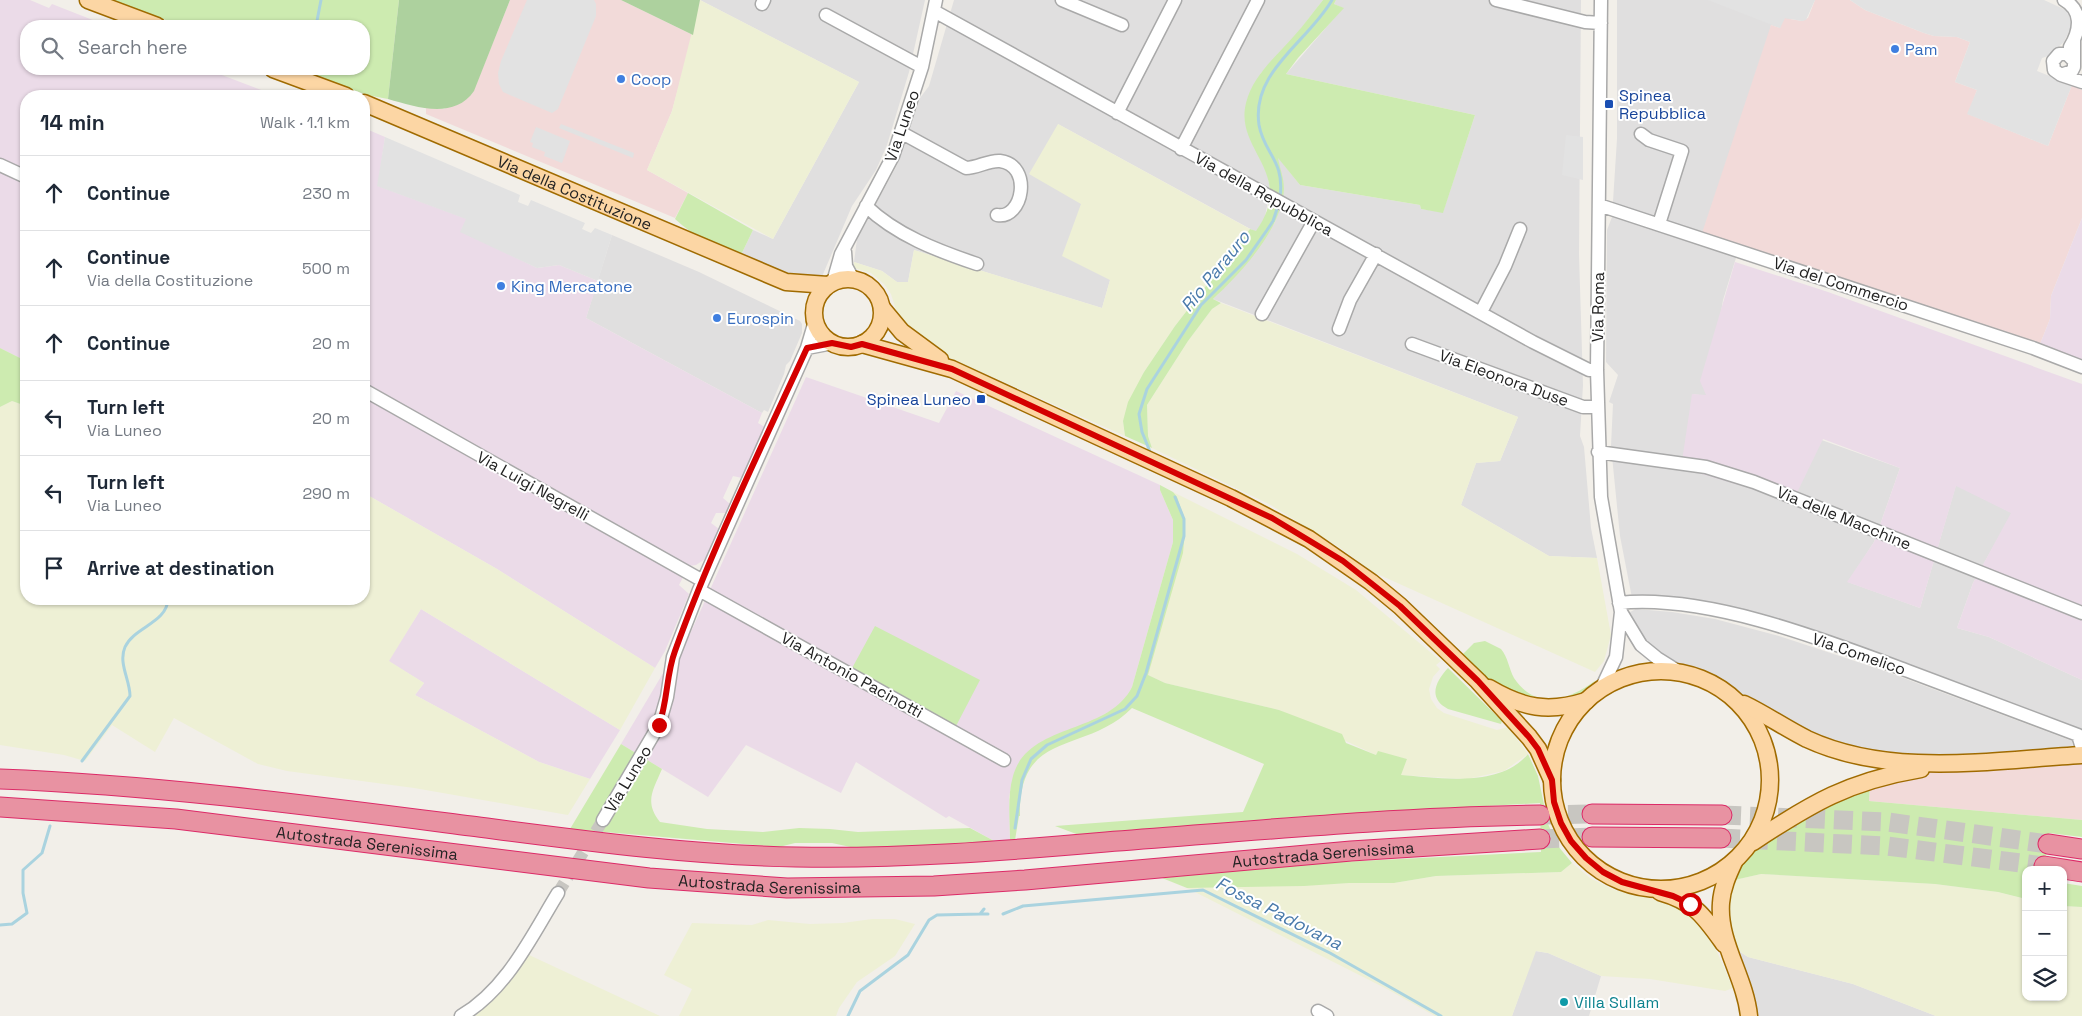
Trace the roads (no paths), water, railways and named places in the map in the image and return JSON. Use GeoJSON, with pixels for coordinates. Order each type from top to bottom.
{"type":"FeatureCollection","features":[{"type":"Feature","properties":{"kind":"highway","name":"Autostrada Serenissima"},"geometry":{"type":"LineString","coordinates":[[0,779],[127,786],[238,797],[642,847],[791,857],[939,856],[1445,816],[1540,815]]}},
{"type":"Feature","properties":{"kind":"highway","name":"Autostrada Serenissima"},"geometry":{"type":"LineString","coordinates":[[0,806],[176,818],[649,878],[787,888],[934,886],[1016,881],[1351,851],[1540,839]]}},
{"type":"Feature","properties":{"kind":"highway"},"geometry":{"type":"LineString","coordinates":[[1592,814],[1722,815]]}},
{"type":"Feature","properties":{"kind":"highway"},"geometry":{"type":"LineString","coordinates":[[1592,837],[1722,838]]}},
{"type":"Feature","properties":{"kind":"highway"},"geometry":{"type":"LineString","coordinates":[[2048,844],[2082,849]]}},
{"type":"Feature","properties":{"kind":"highway"},"geometry":{"type":"LineString","coordinates":[[2067,870],[2082,872]]}},
{"type":"Feature","properties":{"kind":"main road"},"geometry":{"type":"LineString","coordinates":[[88,0],[141,20]]}},
{"type":"Feature","properties":{"kind":"main road"},"geometry":{"type":"LineString","coordinates":[[291,75],[331,90]]}},
{"type":"Feature","properties":{"kind":"main road","name":"Via della Costituzione"},"geometry":{"type":"LineString","coordinates":[[370,106],[786,282],[800,292],[815,317]]}},
{"type":"Feature","properties":{"kind":"main road"},"geometry":{"type":"LineString","coordinates":[[882,308],[882,319],[879,329],[872,338],[862,344],[851,347],[832,343],[822,334],[815,317],[819,296],[831,284],[853,279],[864,282],[872,288],[882,308],[915,344],[952,369],[1231,498],[1309,539],[1379,588],[1478,681],[1538,749],[1552,780]]}},
{"type":"Feature","properties":{"kind":"main road","name":"Via della Costituzione"},"geometry":{"type":"LineString","coordinates":[[786,282],[831,284]]}},
{"type":"Feature","properties":{"kind":"main road"},"geometry":{"type":"LineString","coordinates":[[862,344],[952,369]]}},
{"type":"Feature","properties":{"kind":"main road"},"geometry":{"type":"LineString","coordinates":[[1737,701],[1752,719],[1762,736],[1771,774],[1768,804],[1758,830],[1749,845],[1734,862],[1717,874],[1699,883],[1675,888],[1649,888],[1627,884],[1611,877],[1576,848],[1561,823],[1554,802],[1553,758],[1560,737],[1586,701],[1601,689],[1613,682],[1641,673],[1661,670],[1681,672],[1712,683],[1737,701],[1808,739],[1840,750],[1895,761],[1959,763],[2082,755]]}},
{"type":"Feature","properties":{"kind":"main road"},"geometry":{"type":"LineString","coordinates":[[1478,681],[1504,696],[1532,707],[1555,708],[1586,701]]}},
{"type":"Feature","properties":{"kind":"main road"},"geometry":{"type":"LineString","coordinates":[[1749,845],[1819,800],[1869,779],[1959,763]]}},
{"type":"Feature","properties":{"kind":"main road"},"geometry":{"type":"LineString","coordinates":[[1734,862],[1720,905],[1729,950],[1745,992],[1750,1016]]}},
{"type":"Feature","properties":{"kind":"main road"},"geometry":{"type":"LineString","coordinates":[[1649,888],[1690,904],[1701,913],[1729,950]]}},
{"type":"Feature","properties":{"kind":"street"},"geometry":{"type":"LineString","coordinates":[[1062,0],[1122,25]]}},
{"type":"Feature","properties":{"kind":"street"},"geometry":{"type":"LineString","coordinates":[[1117,113],[1175,0]]}},
{"type":"Feature","properties":{"kind":"street"},"geometry":{"type":"LineString","coordinates":[[1181,149],[1258,0]]}},
{"type":"Feature","properties":{"kind":"street"},"geometry":{"type":"LineString","coordinates":[[1496,0],[1585,22],[1600,23]]}},
{"type":"Feature","properties":{"kind":"street","name":"Via Roma"},"geometry":{"type":"LineString","coordinates":[[1601,0],[1597,370],[1598,452],[1603,514],[1620,608]]}},
{"type":"Feature","properties":{"kind":"street"},"geometry":{"type":"LineString","coordinates":[[2061,75],[2069,73],[2074,40],[2081,22],[2080,14],[2073,4],[2064,0]]}},
{"type":"Feature","properties":{"kind":"street","name":"Via della Repubblica"},"geometry":{"type":"LineString","coordinates":[[933,4],[1181,149],[1376,254],[1533,342],[1589,370],[1597,370]]}},
{"type":"Feature","properties":{"kind":"street","name":"Via Luneo"},"geometry":{"type":"LineString","coordinates":[[831,284],[841,254],[889,166],[902,133],[922,67],[933,4]]}},
{"type":"Feature","properties":{"kind":"street"},"geometry":{"type":"LineString","coordinates":[[826,15],[922,67]]}},
{"type":"Feature","properties":{"kind":"street"},"geometry":{"type":"LineString","coordinates":[[2070,59],[2056,57],[2053,65],[2054,70],[2061,75],[2082,80]]}},
{"type":"Feature","properties":{"kind":"street"},"geometry":{"type":"LineString","coordinates":[[2070,59],[2082,80]]}},
{"type":"Feature","properties":{"kind":"street"},"geometry":{"type":"LineString","coordinates":[[902,133],[966,168],[995,161],[1013,166],[1020,177],[1021,191],[1011,213],[997,215]]}},
{"type":"Feature","properties":{"kind":"street"},"geometry":{"type":"LineString","coordinates":[[1641,134],[1649,140],[1682,151],[1659,224]]}},
{"type":"Feature","properties":{"kind":"street"},"geometry":{"type":"LineString","coordinates":[[0,165],[20,174]]}},
{"type":"Feature","properties":{"kind":"street","name":"Via del Commercio"},"geometry":{"type":"LineString","coordinates":[[1599,205],[2082,367]]}},
{"type":"Feature","properties":{"kind":"street"},"geometry":{"type":"LineString","coordinates":[[866,206],[911,237],[949,255],[977,264]]}},
{"type":"Feature","properties":{"kind":"street"},"geometry":{"type":"LineString","coordinates":[[1262,314],[1314,221]]}},
{"type":"Feature","properties":{"kind":"street"},"geometry":{"type":"LineString","coordinates":[[1481,312],[1505,266],[1520,230]]}},
{"type":"Feature","properties":{"kind":"street"},"geometry":{"type":"LineString","coordinates":[[846,244],[846,266],[853,279]]}},
{"type":"Feature","properties":{"kind":"street"},"geometry":{"type":"LineString","coordinates":[[1339,329],[1350,300],[1376,254]]}},
{"type":"Feature","properties":{"kind":"street","name":"Via Luneo"},"geometry":{"type":"LineString","coordinates":[[603,820],[659,725],[668,697],[674,655],[701,586],[807,348],[815,317]]}},
{"type":"Feature","properties":{"kind":"street"},"geometry":{"type":"LineString","coordinates":[[807,348],[832,343]]}},
{"type":"Feature","properties":{"kind":"street","name":"Via Eleonora Duse"},"geometry":{"type":"LineString","coordinates":[[1412,344],[1583,407],[1598,407]]}},
{"type":"Feature","properties":{"kind":"street","name":"Via Luigi Negrelli"},"geometry":{"type":"LineString","coordinates":[[370,393],[701,586]]}},
{"type":"Feature","properties":{"kind":"street","name":"Via delle Macchine"},"geometry":{"type":"LineString","coordinates":[[1598,452],[1706,467],[1754,482],[2082,613]]}},
{"type":"Feature","properties":{"kind":"street","name":"Via Antonio Pacinotti"},"geometry":{"type":"LineString","coordinates":[[701,586],[1004,760]]}},
{"type":"Feature","properties":{"kind":"street","name":"Via Comelico"},"geometry":{"type":"LineString","coordinates":[[1620,608],[1663,601],[1744,618],[1847,648],[2078,735],[2082,748]]}},
{"type":"Feature","properties":{"kind":"street"},"geometry":{"type":"LineString","coordinates":[[1620,608],[1642,645],[1657,658],[1681,672]]}},
{"type":"Feature","properties":{"kind":"street"},"geometry":{"type":"LineString","coordinates":[[1601,689],[1616,657],[1620,608]]}},
{"type":"Feature","properties":{"kind":"street"},"geometry":{"type":"LineString","coordinates":[[461,1016],[473,1009],[495,989],[509,971],[558,893]]}},
{"type":"Feature","properties":{"kind":"waterway"},"geometry":{"type":"LineString","coordinates":[[317,20],[321,0]]}},
{"type":"Feature","properties":{"kind":"waterway","name":"Rio Parauro"},"geometry":{"type":"LineString","coordinates":[[1280,197],[1280,174],[1262,135],[1259,125],[1259,106],[1264,89],[1272,73],[1322,15],[1332,0]]}},
{"type":"Feature","properties":{"kind":"waterway","name":"Rio Parauro"},"geometry":{"type":"LineString","coordinates":[[1151,454],[1142,432],[1139,414],[1147,389],[1201,305],[1246,260],[1273,221],[1278,206]]}},
{"type":"Feature","properties":{"kind":"waterway","name":"Rio Parauro"},"geometry":{"type":"LineString","coordinates":[[1015,828],[1022,780],[1031,759],[1047,745],[1125,709],[1137,696],[1146,673],[1184,536],[1184,519],[1175,497]]}},
{"type":"Feature","properties":{"kind":"waterway"},"geometry":{"type":"LineString","coordinates":[[82,761],[130,696],[123,659],[125,647],[135,634],[162,614],[166,605]]}},
{"type":"Feature","properties":{"kind":"waterway"},"geometry":{"type":"LineString","coordinates":[[0,925],[12,924],[27,913],[23,893],[23,870],[42,853],[50,826]]}},
{"type":"Feature","properties":{"kind":"waterway","name":"Fossa Padovana"},"geometry":{"type":"LineString","coordinates":[[1003,914],[1023,906],[1203,890],[1330,953],[1441,1016]]}},
{"type":"Feature","properties":{"kind":"waterway","name":"Rio Parauro"},"geometry":{"type":"LineString","coordinates":[[848,1016],[860,991],[908,955],[929,920],[937,915],[980,914],[984,909]]}},
{"type":"Feature","properties":{"kind":"waterway","name":"Fossa Padovana"},"geometry":{"type":"LineString","coordinates":[[980,914],[988,914]]}},
{"type":"Feature","properties":{"kind":"tunnel"},"geometry":{"type":"LineString","coordinates":[[1540,815],[1592,814]]}},
{"type":"Feature","properties":{"kind":"tunnel"},"geometry":{"type":"LineString","coordinates":[[1722,815],[1888,822],[2048,844]]}},
{"type":"Feature","properties":{"kind":"tunnel"},"geometry":{"type":"LineString","coordinates":[[558,893],[603,820]]}},
{"type":"Feature","properties":{"kind":"tunnel"},"geometry":{"type":"LineString","coordinates":[[1540,839],[1592,837]]}},
{"type":"Feature","properties":{"kind":"tunnel"},"geometry":{"type":"LineString","coordinates":[[1721,838],[1887,846],[2044,866]]}},
{"type":"Feature","properties":{"kind":"place","name":"Pam"},"geometry":{"type":"Point","coordinates":[1895,49]}},
{"type":"Feature","properties":{"kind":"place","name":"Coop"},"geometry":{"type":"Point","coordinates":[621,79]}},
{"type":"Feature","properties":{"kind":"place","name":"Spinea Repubblica"},"geometry":{"type":"Point","coordinates":[1609,104]}},
{"type":"Feature","properties":{"kind":"place","name":"King Mercatone"},"geometry":{"type":"Point","coordinates":[501,286]}},
{"type":"Feature","properties":{"kind":"place","name":"Eurospin"},"geometry":{"type":"Point","coordinates":[717,318]}},
{"type":"Feature","properties":{"kind":"place","name":"Spinea Luneo"},"geometry":{"type":"Point","coordinates":[981,399]}},
{"type":"Feature","properties":{"kind":"place","name":"Villa Sullam"},"geometry":{"type":"Point","coordinates":[1564,1002]}}]}
